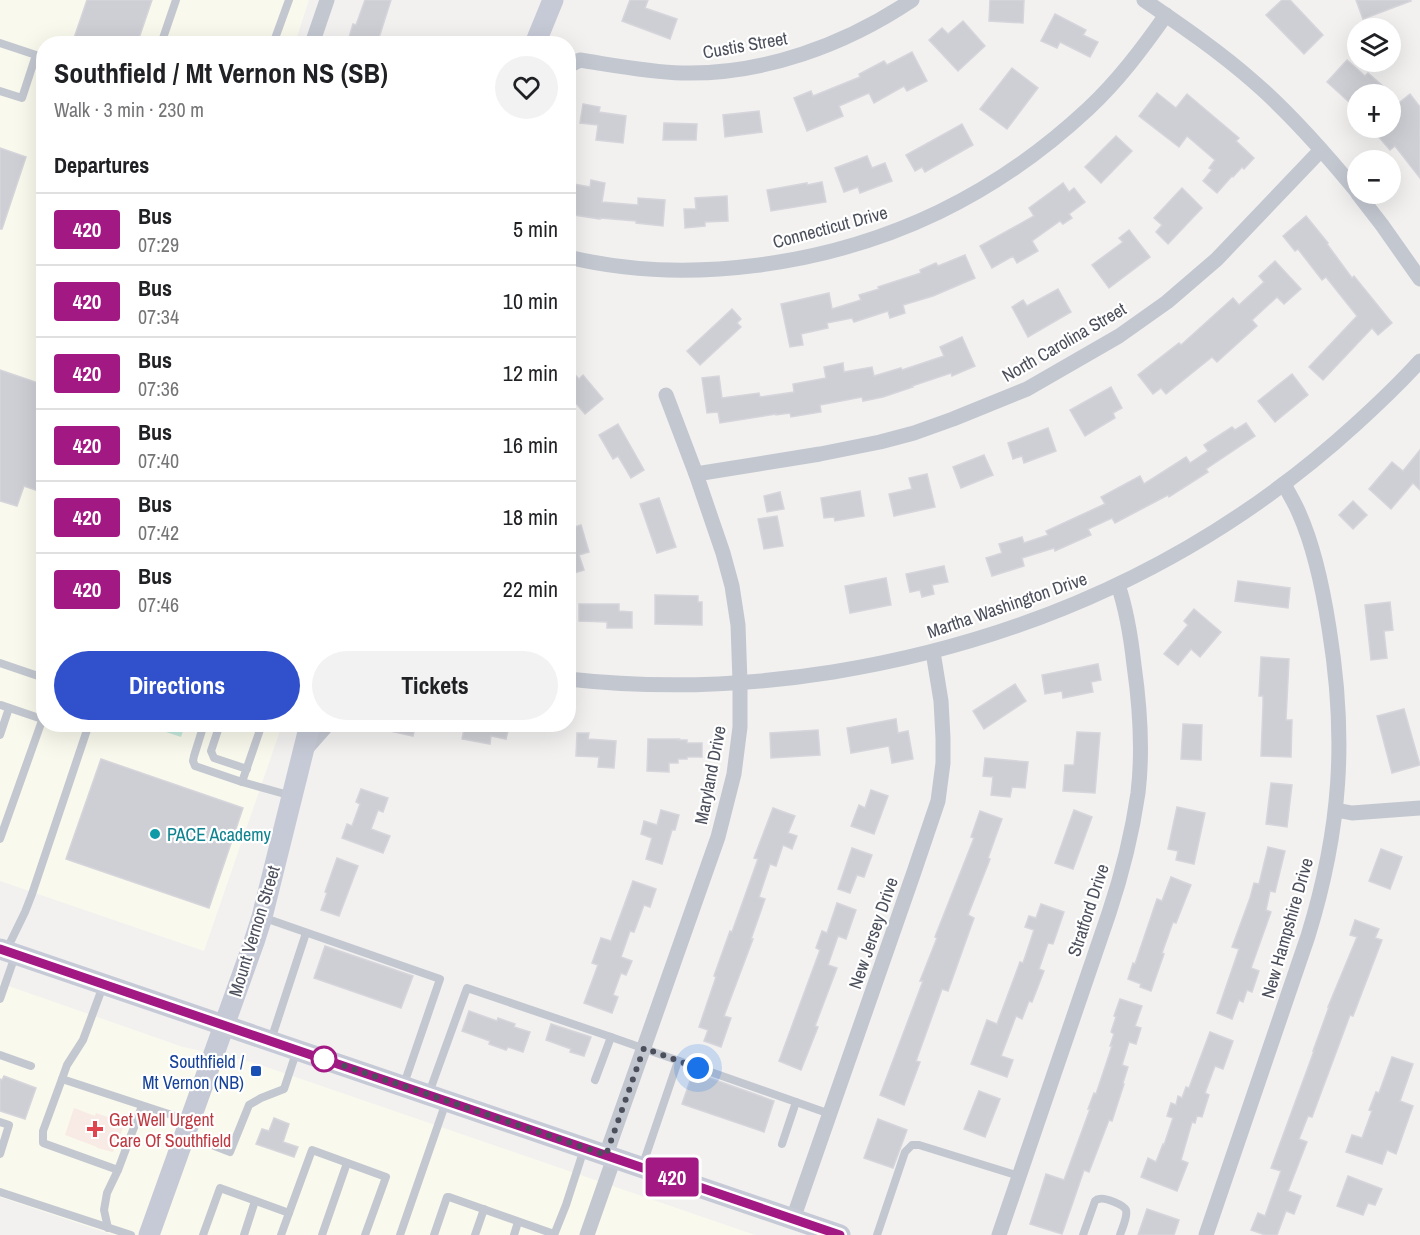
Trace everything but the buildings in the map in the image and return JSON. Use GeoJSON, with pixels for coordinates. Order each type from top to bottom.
{"type":"FeatureCollection","features":[{"type":"Feature","properties":{"kind":"main road"},"geometry":{"type":"LineString","coordinates":[[538,36],[553,0]]}},
{"type":"Feature","properties":{"kind":"main road","name":"Mount Vernon Street"},"geometry":{"type":"LineString","coordinates":[[149,1235],[262,917],[308,732]]}},
{"type":"Feature","properties":{"kind":"main road"},"geometry":{"type":"LineString","coordinates":[[7,951],[840,1235]]}},
{"type":"Feature","properties":{"kind":"street"},"geometry":{"type":"LineString","coordinates":[[315,36],[327,0]]}},
{"type":"Feature","properties":{"kind":"street","name":"Custis Street"},"geometry":{"type":"LineString","coordinates":[[576,62],[580,60],[682,73],[769,64],[802,54],[859,31],[878,22],[912,0]]}},
{"type":"Feature","properties":{"kind":"street"},"geometry":{"type":"LineString","coordinates":[[1144,0],[1254,82],[1297,124],[1347,180]]}},
{"type":"Feature","properties":{"kind":"street","name":"Connecticut Drive"},"geometry":{"type":"LineString","coordinates":[[576,259],[603,265],[647,270],[745,267],[820,253],[866,241],[910,225],[984,187],[1045,146],[1113,84],[1166,15]]}},
{"type":"Feature","properties":{"kind":"street","name":"North Carolina Street"},"geometry":{"type":"LineString","coordinates":[[696,474],[854,448],[888,440],[952,419],[1027,389],[1119,336],[1167,302],[1216,259],[1321,150]]}},
{"type":"Feature","properties":{"kind":"street"},"geometry":{"type":"LineString","coordinates":[[1366,204],[1420,279]]}},
{"type":"Feature","properties":{"kind":"street","name":"Martha Washington Drive"},"geometry":{"type":"LineString","coordinates":[[576,680],[687,685],[807,676],[933,652],[1038,618],[1118,585],[1191,546],[1284,484],[1341,438],[1420,361]]}},
{"type":"Feature","properties":{"kind":"street","name":"Maryland Drive"},"geometry":{"type":"LineString","coordinates":[[587,1235],[644,1048],[723,818],[738,750],[740,682],[738,625],[732,586],[696,474],[666,395]]}},
{"type":"Feature","properties":{"kind":"street","name":"New Hampshire Drive"},"geometry":{"type":"LineString","coordinates":[[1206,1235],[1318,905],[1336,810],[1340,760],[1338,693],[1327,614],[1306,530],[1284,484]]}},
{"type":"Feature","properties":{"kind":"street","name":"Stratford Drive"},"geometry":{"type":"LineString","coordinates":[[999,1235],[1112,903],[1127,851],[1135,812],[1140,767],[1140,724],[1131,641],[1124,602],[1118,585]]}},
{"type":"Feature","properties":{"kind":"street","name":"New Jersey Drive"},"geometry":{"type":"LineString","coordinates":[[794,1219],[938,801],[943,763],[942,701],[933,652]]}},
{"type":"Feature","properties":{"kind":"street"},"geometry":{"type":"LineString","coordinates":[[303,752],[321,732]]}},
{"type":"Feature","properties":{"kind":"street"},"geometry":{"type":"LineString","coordinates":[[1336,810],[1358,813],[1420,808]]}},
{"type":"Feature","properties":{"kind":"lane"},"geometry":{"type":"LineString","coordinates":[[164,36],[176,0]]}},
{"type":"Feature","properties":{"kind":"lane"},"geometry":{"type":"LineString","coordinates":[[276,36],[289,0]]}},
{"type":"Feature","properties":{"kind":"lane"},"geometry":{"type":"LineString","coordinates":[[0,43],[36,55],[22,98],[0,91]]}},
{"type":"Feature","properties":{"kind":"lane"},"geometry":{"type":"LineString","coordinates":[[0,663],[36,675]]}},
{"type":"Feature","properties":{"kind":"lane"},"geometry":{"type":"LineString","coordinates":[[1,705],[36,715]]}},
{"type":"Feature","properties":{"kind":"lane"},"geometry":{"type":"LineString","coordinates":[[0,735],[9,708]]}},
{"type":"Feature","properties":{"kind":"lane"},"geometry":{"type":"LineString","coordinates":[[0,839],[38,732]]}},
{"type":"Feature","properties":{"kind":"lane"},"geometry":{"type":"LineString","coordinates":[[0,999],[7,951],[33,891],[86,732]]}},
{"type":"Feature","properties":{"kind":"lane"},"geometry":{"type":"LineString","coordinates":[[202,732],[193,761],[195,766],[292,796]]}},
{"type":"Feature","properties":{"kind":"lane"},"geometry":{"type":"LineString","coordinates":[[217,732],[211,751],[214,758],[247,770]]}},
{"type":"Feature","properties":{"kind":"lane"},"geometry":{"type":"LineString","coordinates":[[242,782],[259,732]]}},
{"type":"Feature","properties":{"kind":"lane"},"geometry":{"type":"LineString","coordinates":[[262,917],[440,979],[403,1086]]}},
{"type":"Feature","properties":{"kind":"lane"},"geometry":{"type":"LineString","coordinates":[[271,1041],[306,933]]}},
{"type":"Feature","properties":{"kind":"lane"},"geometry":{"type":"LineString","coordinates":[[103,985],[83,1040],[67,1065],[43,1131],[43,1143],[118,1170]]}},
{"type":"Feature","properties":{"kind":"lane"},"geometry":{"type":"LineString","coordinates":[[400,1235],[467,988],[611,1036],[830,1114]]}},
{"type":"Feature","properties":{"kind":"lane"},"geometry":{"type":"LineString","coordinates":[[596,1080],[611,1036]]}},
{"type":"Feature","properties":{"kind":"lane"},"geometry":{"type":"LineString","coordinates":[[62,1079],[142,1106],[187,1127],[230,1152],[249,1106],[261,1098],[284,1089],[297,1050]]}},
{"type":"Feature","properties":{"kind":"lane"},"geometry":{"type":"LineString","coordinates":[[0,1055],[31,1066]]}},
{"type":"Feature","properties":{"kind":"lane"},"geometry":{"type":"LineString","coordinates":[[642,1167],[678,1061]]}},
{"type":"Feature","properties":{"kind":"lane"},"geometry":{"type":"LineString","coordinates":[[782,1144],[796,1102]]}},
{"type":"Feature","properties":{"kind":"lane"},"geometry":{"type":"LineString","coordinates":[[108,1228],[104,1210],[107,1193],[142,1106]]}},
{"type":"Feature","properties":{"kind":"lane"},"geometry":{"type":"LineString","coordinates":[[0,1122],[9,1125],[0,1154]]}},
{"type":"Feature","properties":{"kind":"lane"},"geometry":{"type":"LineString","coordinates":[[877,1235],[905,1152],[912,1145],[919,1145],[1018,1176]]}},
{"type":"Feature","properties":{"kind":"lane"},"geometry":{"type":"LineString","coordinates":[[434,1235],[447,1197],[452,1197],[554,1235],[585,1148]]}},
{"type":"Feature","properties":{"kind":"lane"},"geometry":{"type":"LineString","coordinates":[[281,1235],[312,1150],[386,1177],[365,1235]]}},
{"type":"Feature","properties":{"kind":"lane"},"geometry":{"type":"LineString","coordinates":[[322,1235],[347,1163]]}},
{"type":"Feature","properties":{"kind":"lane"},"geometry":{"type":"LineString","coordinates":[[203,1235],[220,1188],[289,1213]]}},
{"type":"Feature","properties":{"kind":"lane"},"geometry":{"type":"LineString","coordinates":[[0,1192],[130,1235]]}},
{"type":"Feature","properties":{"kind":"lane"},"geometry":{"type":"LineString","coordinates":[[1083,1235],[1095,1201],[1100,1198],[1126,1209],[1120,1235]]}},
{"type":"Feature","properties":{"kind":"lane"},"geometry":{"type":"LineString","coordinates":[[244,1235],[255,1201]]}},
{"type":"Feature","properties":{"kind":"lane"},"geometry":{"type":"LineString","coordinates":[[475,1235],[484,1209]]}},
{"type":"Feature","properties":{"kind":"lane"},"geometry":{"type":"LineString","coordinates":[[514,1235],[518,1221]]}},
{"type":"Feature","properties":{"kind":"shaded area"},"geometry":{"type":"Polygon","coordinates":[[[0,0],[309,0],[297,36],[36,36],[36,732],[280,732],[204,951],[0,881],[0,0]]]}},
{"type":"Feature","properties":{"kind":"shaded area"},"geometry":{"type":"Polygon","coordinates":[[[0,983],[183,1047],[252,1062],[755,1235],[113,1235],[0,1197],[0,983]]]}},
{"type":"Feature","properties":{"kind":"shaded area","name":"Get Well Urgent Care Of Southfield"},"geometry":{"type":"Polygon","coordinates":[[[74,1108],[125,1123],[113,1152],[65,1135],[74,1108]]]}},
{"type":"Feature","properties":{"kind":"green space"},"geometry":{"type":"Polygon","coordinates":[[[166,732],[183,732],[181,737],[166,732]]]}},
{"type":"Feature","properties":{"kind":"bus line","name":"420"},"geometry":{"type":"LineString","coordinates":[[0,949],[840,1235]]}},
{"type":"Feature","properties":{"kind":"place","name":"PACE Academy"},"geometry":{"type":"Point","coordinates":[155,834]}},
{"type":"Feature","properties":{"kind":"place","name":"Southfield / Mt Vernon (NB)"},"geometry":{"type":"Point","coordinates":[256,1071]}},
{"type":"Feature","properties":{"kind":"place","name":"Get Well Urgent Care Of Southfield"},"geometry":{"type":"Point","coordinates":[95,1129]}},
{"type":"Feature","properties":{"kind":"route"},"geometry":{"type":"LineString","coordinates":[[324,1059],[606,1155],[644,1048],[698,1068]]}}]}
